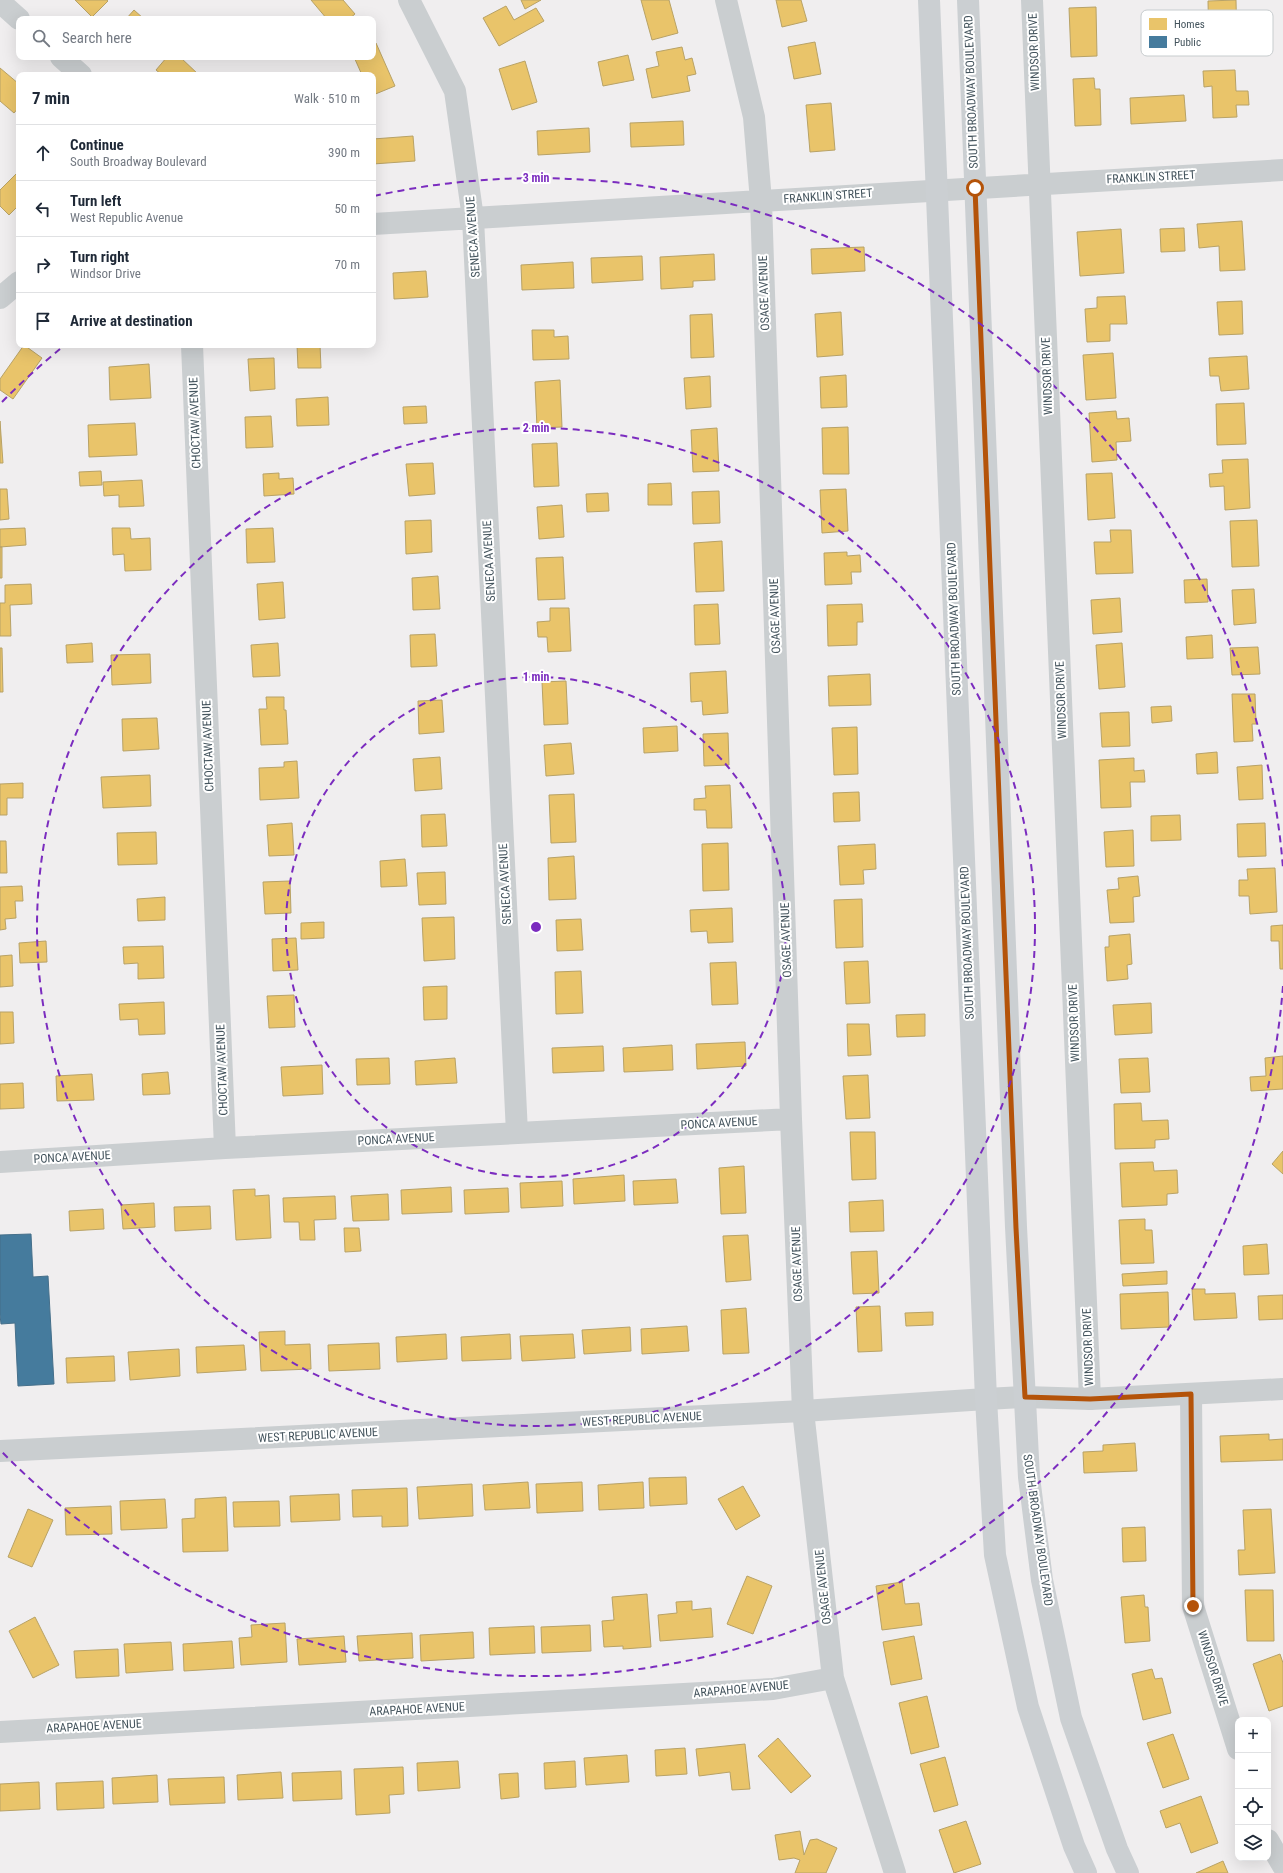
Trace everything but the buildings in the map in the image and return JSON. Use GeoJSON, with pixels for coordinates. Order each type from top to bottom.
{"type":"FeatureCollection","features":[{"type":"Feature","properties":{"kind":"main road","name":"SOUTH BROADWAY BOULEVARD"},"geometry":{"type":"LineString","coordinates":[[929,0],[986,1399],[995,1555],[1028,1707],[1074,1846],[1086,1873]]}},
{"type":"Feature","properties":{"kind":"main road","name":"SOUTH BROADWAY BOULEVARD"},"geometry":{"type":"LineString","coordinates":[[968,0],[1016,1228],[1029,1477],[1042,1580],[1071,1718],[1117,1849],[1128,1873]]}},
{"type":"Feature","properties":{"kind":"street","name":"SENECA AVENUE"},"geometry":{"type":"LineString","coordinates":[[409,0],[455,91],[473,218],[517,1133]]}},
{"type":"Feature","properties":{"kind":"street","name":"OSAGE AVENUE"},"geometry":{"type":"LineString","coordinates":[[726,0],[754,117],[761,200],[791,1119],[803,1411],[833,1678],[895,1873]]}},
{"type":"Feature","properties":{"kind":"street","name":"WINDSOR DRIVE"},"geometry":{"type":"LineString","coordinates":[[1032,0],[1090,1399]]}},
{"type":"Feature","properties":{"kind":"street"},"geometry":{"type":"LineString","coordinates":[[0,2],[16,16]]}},
{"type":"Feature","properties":{"kind":"street"},"geometry":{"type":"LineString","coordinates":[[64,60],[78,72]]}},
{"type":"Feature","properties":{"kind":"street","name":"FRANKLIN STREET"},"geometry":{"type":"LineString","coordinates":[[376,224],[936,189],[1283,170]]}},
{"type":"Feature","properties":{"kind":"street"},"geometry":{"type":"LineString","coordinates":[[0,298],[16,285]]}},
{"type":"Feature","properties":{"kind":"street","name":"CHOCTAW AVENUE"},"geometry":{"type":"LineString","coordinates":[[192,348],[225,1148]]}},
{"type":"Feature","properties":{"kind":"street","name":"PONCA AVENUE"},"geometry":{"type":"LineString","coordinates":[[0,1162],[225,1148],[791,1119]]}},
{"type":"Feature","properties":{"kind":"street","name":"WEST REPUBLIC AVENUE"},"geometry":{"type":"LineString","coordinates":[[0,1450],[803,1411],[1025,1397],[1090,1399],[1283,1389]]}},
{"type":"Feature","properties":{"kind":"street","name":"WINDSOR DRIVE"},"geometry":{"type":"LineString","coordinates":[[1191,1394],[1193,1606],[1235,1739]]}},
{"type":"Feature","properties":{"kind":"street","name":"ARAPAHOE AVENUE"},"geometry":{"type":"LineString","coordinates":[[0,1732],[774,1689],[833,1678]]}},
{"type":"Feature","properties":{"kind":"street"},"geometry":{"type":"LineString","coordinates":[[1271,1845],[1283,1866]]}},
{"type":"Feature","properties":{"kind":"route"},"geometry":{"type":"LineString","coordinates":[[975,188],[1016,1228],[1025,1397],[1090,1399],[1191,1394],[1193,1606]]}}]}
